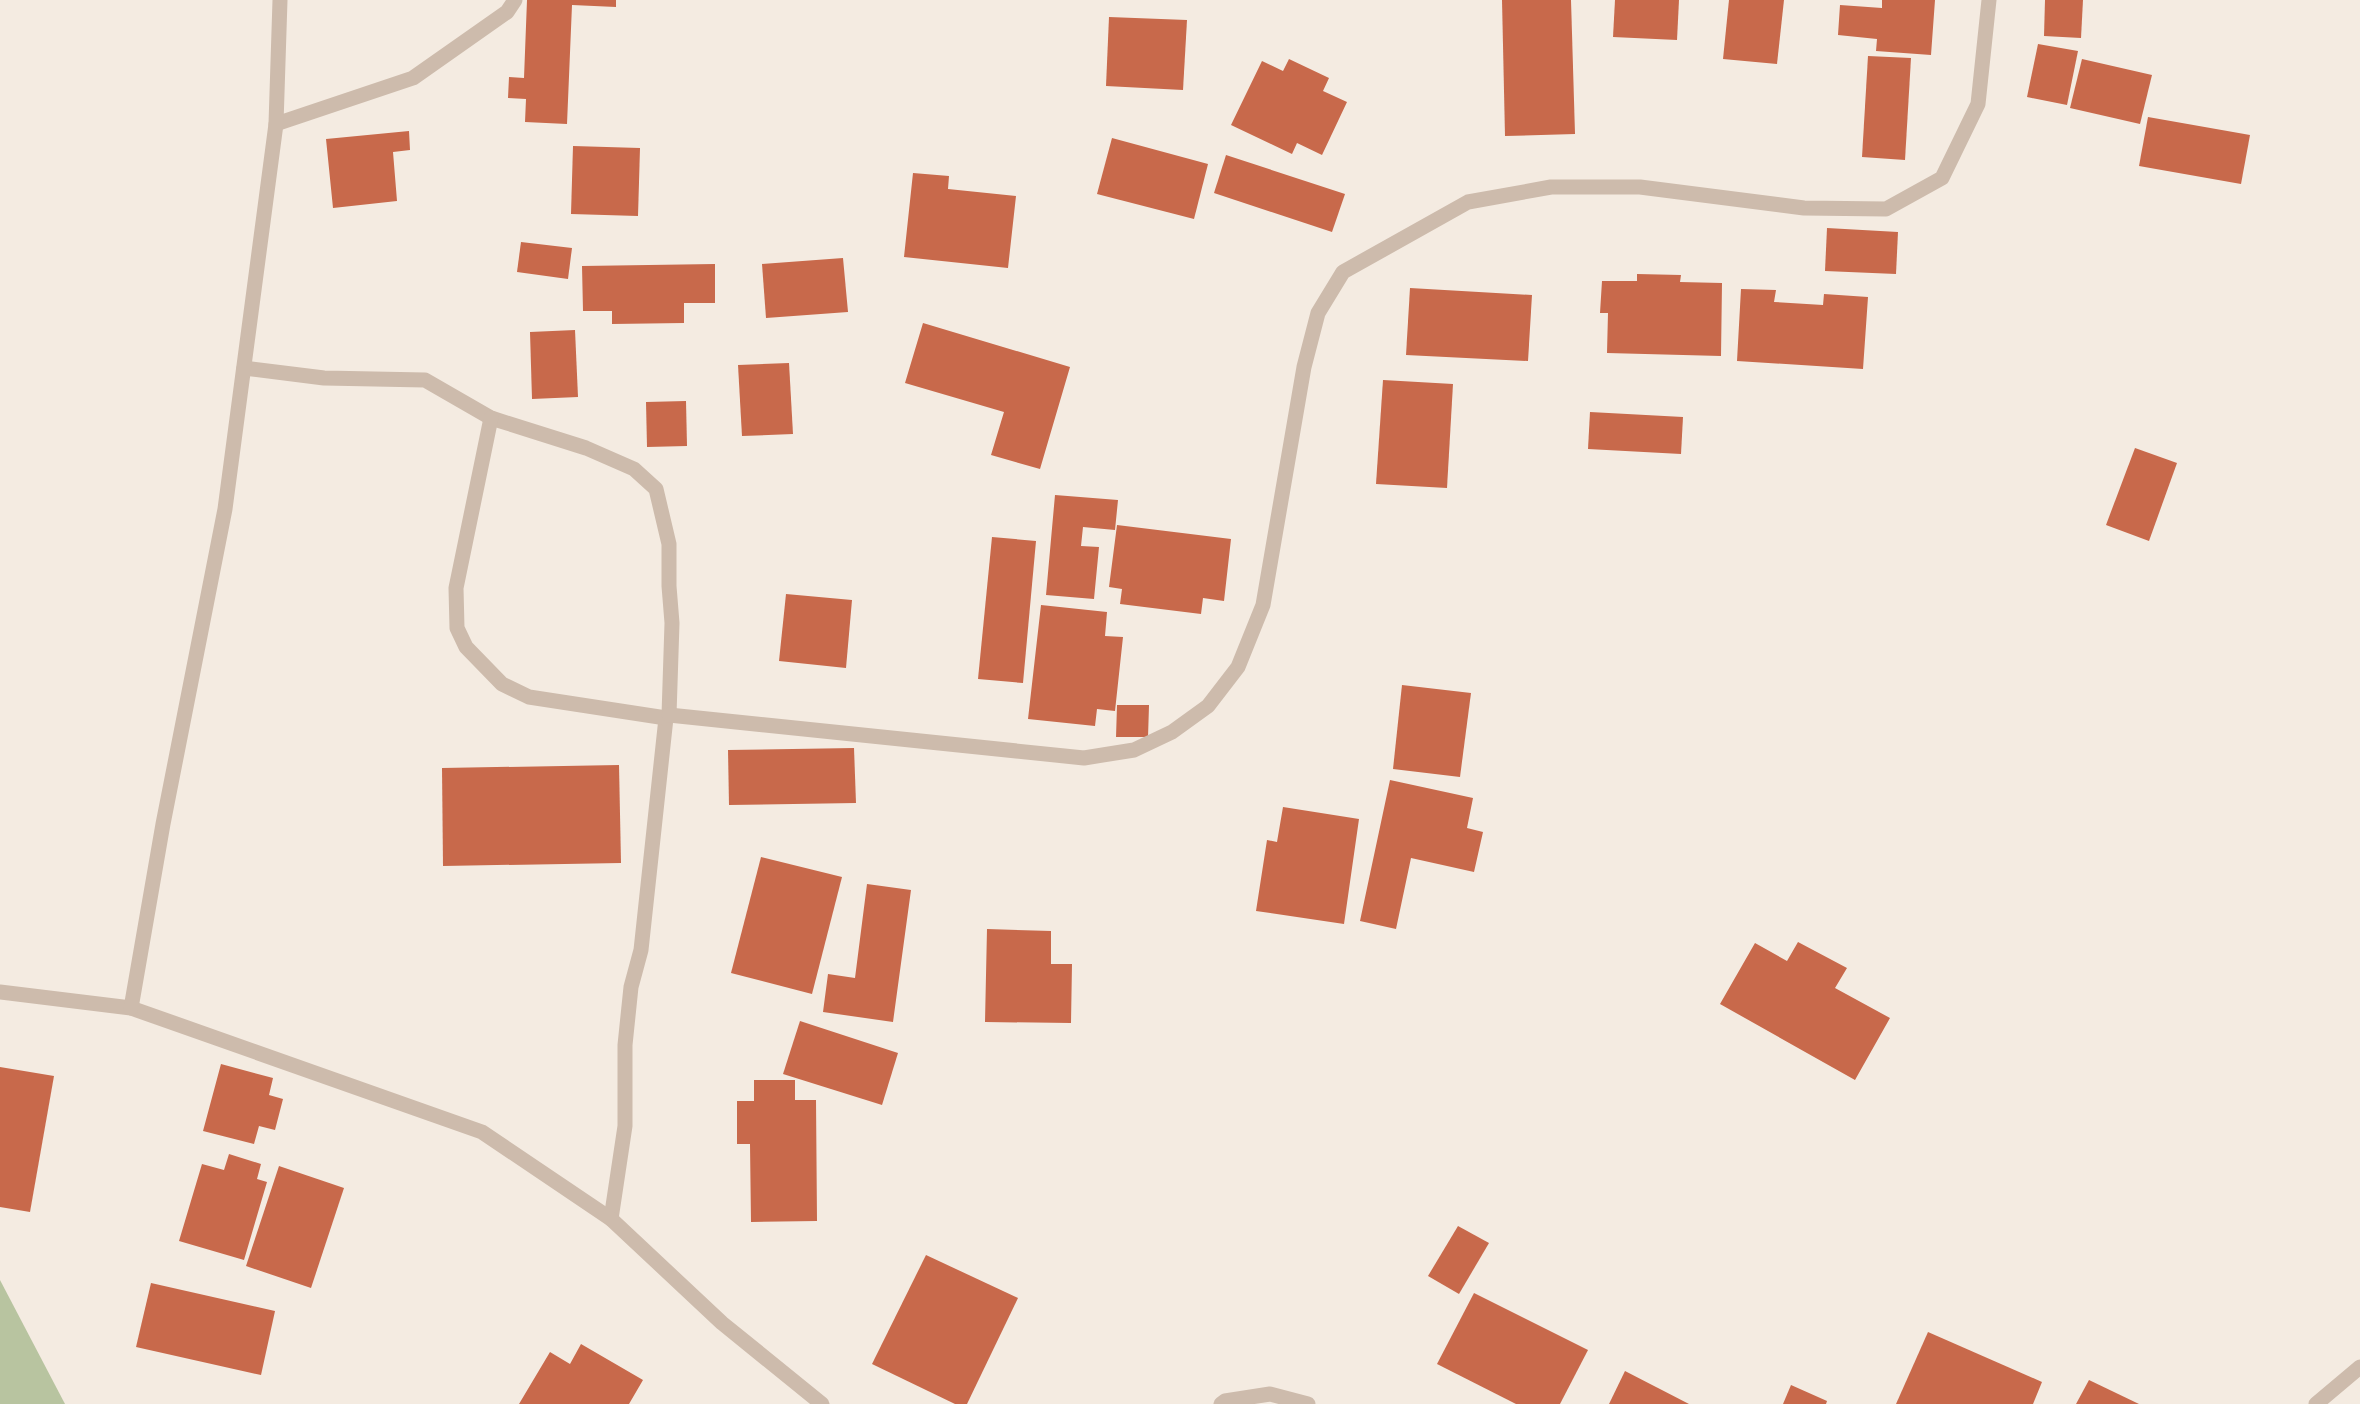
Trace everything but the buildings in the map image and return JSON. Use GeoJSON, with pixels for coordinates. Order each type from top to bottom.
{"type":"FeatureCollection","features":[{"type":"Feature","properties":{"kind":"street"},"geometry":{"type":"LineString","coordinates":[[131,1008],[163,824],[225,509],[276,124],[280,0]]}},
{"type":"Feature","properties":{"kind":"street"},"geometry":{"type":"LineString","coordinates":[[276,124],[413,78],[507,12],[515,0]]}},
{"type":"Feature","properties":{"kind":"street"},"geometry":{"type":"LineString","coordinates":[[491,418],[456,588],[457,628],[466,647],[502,684],[529,697],[667,716],[1084,758],[1134,750],[1172,732],[1208,706],[1238,667],[1263,605],[1304,367],[1318,313],[1343,272],[1468,202],[1551,187],[1640,187],[1804,208],[1886,209],[1942,178],[1978,104],[1989,0]]}},
{"type":"Feature","properties":{"kind":"street"},"geometry":{"type":"LineString","coordinates":[[244,368],[324,378],[425,380],[491,418],[586,448],[634,469],[656,489],[669,544],[672,623],[667,716],[641,950],[631,987],[625,1045],[625,1126],[611,1218]]}},
{"type":"Feature","properties":{"kind":"street"},"geometry":{"type":"LineString","coordinates":[[0,993],[131,1008],[482,1132],[611,1218],[722,1323],[822,1404]]}},
{"type":"Feature","properties":{"kind":"street"},"geometry":{"type":"LineString","coordinates":[[2316,1404],[2360,1367]]}},
{"type":"Feature","properties":{"kind":"street"},"geometry":{"type":"LineString","coordinates":[[1221,1404],[1225,1401],[1270,1394],[1308,1404]]}},
{"type":"Feature","properties":{"kind":"green space"},"geometry":{"type":"Polygon","coordinates":[[[0,1280],[65,1404],[0,1404],[0,1280]]]}}]}
